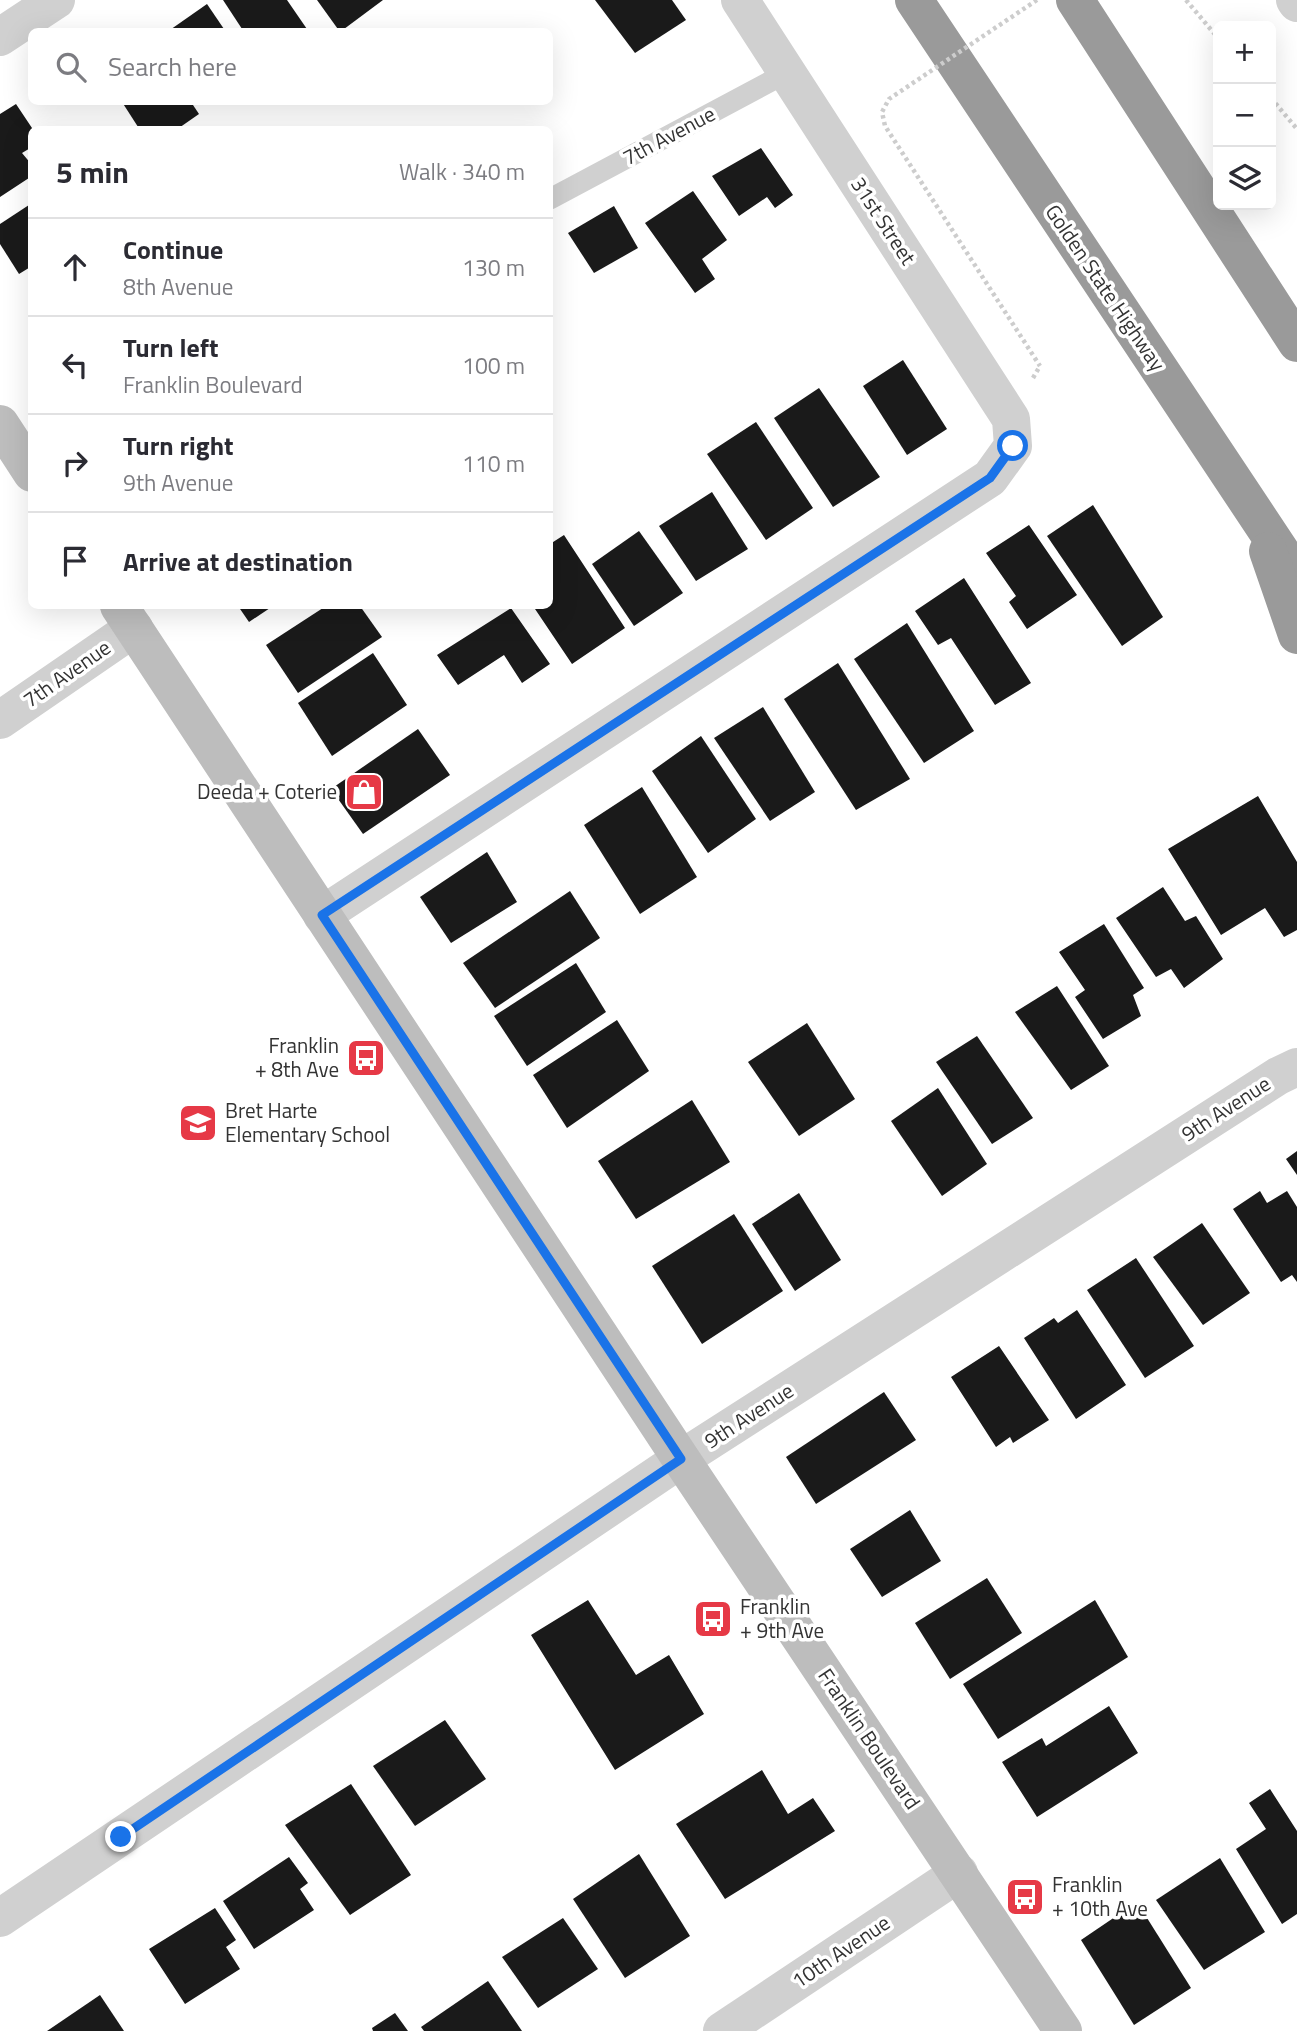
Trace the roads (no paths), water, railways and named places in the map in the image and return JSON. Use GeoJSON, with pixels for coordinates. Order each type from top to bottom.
{"type":"FeatureCollection","features":[{"type":"Feature","properties":{"kind":"highway","name":"Golden State Highway"},"geometry":{"type":"LineString","coordinates":[[914,0],[1297,576]]}},
{"type":"Feature","properties":{"kind":"highway"},"geometry":{"type":"LineString","coordinates":[[1075,0],[1297,343]]}},
{"type":"Feature","properties":{"kind":"highway"},"geometry":{"type":"LineString","coordinates":[[1256,516],[1297,635]]}},
{"type":"Feature","properties":{"kind":"main road"},"geometry":{"type":"LineString","coordinates":[[0,424],[28,466]]}},
{"type":"Feature","properties":{"kind":"main road","name":"Franklin Boulevard"},"geometry":{"type":"LineString","coordinates":[[126,617],[681,1459],[1063,2031]]}},
{"type":"Feature","properties":{"kind":"street"},"geometry":{"type":"LineString","coordinates":[[0,37],[56,0]]}},
{"type":"Feature","properties":{"kind":"street","name":"31st Street"},"geometry":{"type":"LineString","coordinates":[[322,915],[990,478],[1013,446],[1011,419],[740,0]]}},
{"type":"Feature","properties":{"kind":"street","name":"7th Avenue"},"geometry":{"type":"LineString","coordinates":[[0,720],[126,617]]}},
{"type":"Feature","properties":{"kind":"street","name":"9th Avenue"},"geometry":{"type":"LineString","coordinates":[[0,1917],[681,1459],[1278,1076],[1297,1067]]}},
{"type":"Feature","properties":{"kind":"street","name":"10th Avenue"},"geometry":{"type":"LineString","coordinates":[[722,2031],[959,1873]]}},
{"type":"Feature","properties":{"kind":"lane","name":"7th Avenue"},"geometry":{"type":"LineString","coordinates":[[553,197],[788,72]]}},
{"type":"Feature","properties":{"kind":"place","name":"Deeda + Coterie"},"geometry":{"type":"Point","coordinates":[364,792]}},
{"type":"Feature","properties":{"kind":"place","name":"Franklin + 8th Ave"},"geometry":{"type":"Point","coordinates":[366,1058]}},
{"type":"Feature","properties":{"kind":"place","name":"Bret Harte Elementary School"},"geometry":{"type":"Point","coordinates":[198,1123]}},
{"type":"Feature","properties":{"kind":"place","name":"Franklin + 9th Ave"},"geometry":{"type":"Point","coordinates":[713,1619]}},
{"type":"Feature","properties":{"kind":"place","name":"Franklin + 10th Ave"},"geometry":{"type":"Point","coordinates":[1025,1897]}}]}
